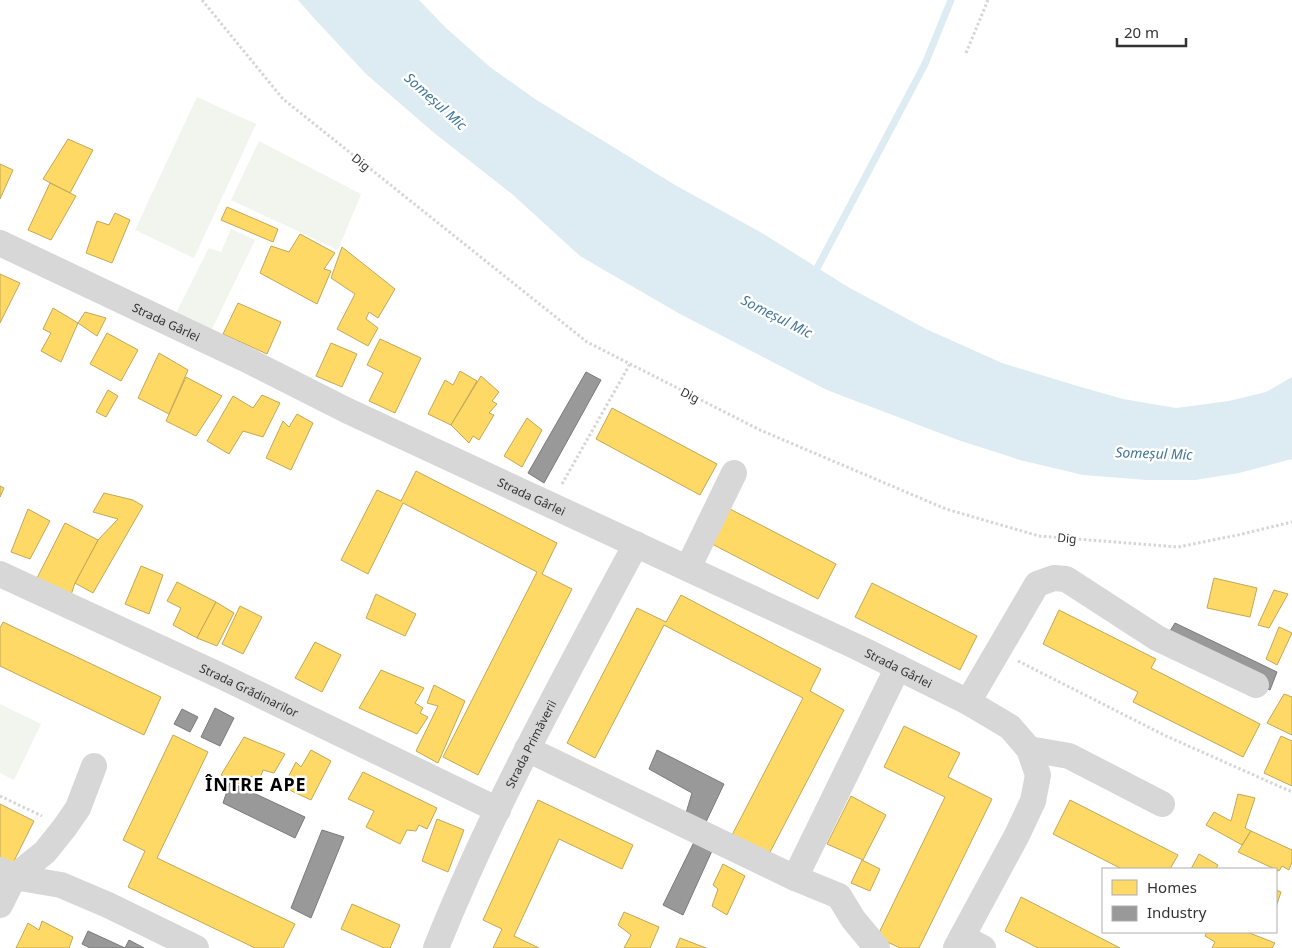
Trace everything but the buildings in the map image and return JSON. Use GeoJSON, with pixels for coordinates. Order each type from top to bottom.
{"type":"FeatureCollection","features":[{"type":"Feature","properties":{"kind":"street","name":"Strada Gârlei"},"geometry":{"type":"LineString","coordinates":[[0,243],[234,354],[348,411],[859,648],[968,702],[1010,727],[1029,749],[1038,775],[1033,801],[967,944]]}},
{"type":"Feature","properties":{"kind":"street"},"geometry":{"type":"LineString","coordinates":[[695,571],[734,474]]}},
{"type":"Feature","properties":{"kind":"street","name":"Strada Primăverii"},"geometry":{"type":"LineString","coordinates":[[436,948],[452,909],[527,749],[636,544]]}},
{"type":"Feature","properties":{"kind":"street","name":"Strada Grădinarilor"},"geometry":{"type":"LineString","coordinates":[[0,574],[221,676],[498,810]]}},
{"type":"Feature","properties":{"kind":"street"},"geometry":{"type":"LineString","coordinates":[[968,702],[1037,584],[1054,578],[1066,579],[1157,638],[1256,685]]}},
{"type":"Feature","properties":{"kind":"street"},"geometry":{"type":"LineString","coordinates":[[795,878],[898,667]]}},
{"type":"Feature","properties":{"kind":"street"},"geometry":{"type":"LineString","coordinates":[[527,749],[795,878],[839,896],[853,919],[877,948]]}},
{"type":"Feature","properties":{"kind":"street"},"geometry":{"type":"LineString","coordinates":[[1029,749],[1069,756],[1162,804]]}},
{"type":"Feature","properties":{"kind":"street"},"geometry":{"type":"LineString","coordinates":[[0,905],[7,873],[45,852],[78,808],[94,766]]}},
{"type":"Feature","properties":{"kind":"street"},"geometry":{"type":"LineString","coordinates":[[7,873],[61,885],[196,948]]}},
{"type":"Feature","properties":{"kind":"path","name":"Dig"},"geometry":{"type":"LineString","coordinates":[[202,0],[283,99],[587,342],[760,430],[946,509],[1039,536],[1178,547],[1292,522]]}},
{"type":"Feature","properties":{"kind":"path"},"geometry":{"type":"LineString","coordinates":[[966,53],[988,0]]}},
{"type":"Feature","properties":{"kind":"path"},"geometry":{"type":"LineString","coordinates":[[550,504],[630,364]]}},
{"type":"Feature","properties":{"kind":"path"},"geometry":{"type":"LineString","coordinates":[[998,651],[1166,736],[1292,792]]}},
{"type":"Feature","properties":{"kind":"path"},"geometry":{"type":"LineString","coordinates":[[0,796],[65,827]]}},
{"type":"Feature","properties":{"kind":"shaded area"},"geometry":{"type":"Polygon","coordinates":[[[197,97],[256,124],[194,258],[135,230],[197,97]]]}},
{"type":"Feature","properties":{"kind":"shaded area"},"geometry":{"type":"Polygon","coordinates":[[[259,141],[361,194],[338,250],[231,200],[259,141]]]}},
{"type":"Feature","properties":{"kind":"shaded area"},"geometry":{"type":"Polygon","coordinates":[[[231,229],[255,240],[209,335],[174,317],[209,248],[221,252],[231,229]]]}},
{"type":"Feature","properties":{"kind":"shaded area"},"geometry":{"type":"Polygon","coordinates":[[[0,704],[41,724],[14,780],[0,773],[0,704]]]}},
{"type":"Feature","properties":{"kind":"water","name":"Someșul Mic"},"geometry":{"type":"Polygon","coordinates":[[[298,0],[419,0],[445,27],[490,67],[535,99],[675,185],[762,233],[848,287],[926,329],[1002,363],[1123,399],[1176,408],[1229,401],[1266,392],[1292,377],[1292,459],[1239,473],[1195,480],[1147,480],[1083,475],[1020,460],[958,440],[827,390],[680,314],[580,256],[512,194],[433,132],[366,74],[298,0]]]}},
{"type":"Feature","properties":{"kind":"waterway"},"geometry":{"type":"LineString","coordinates":[[814,274],[925,64],[951,0]]}},
{"type":"Feature","properties":{"kind":"district","name":"ÎNTRE APE"},"geometry":{"type":"Point","coordinates":[256,784]}}]}
